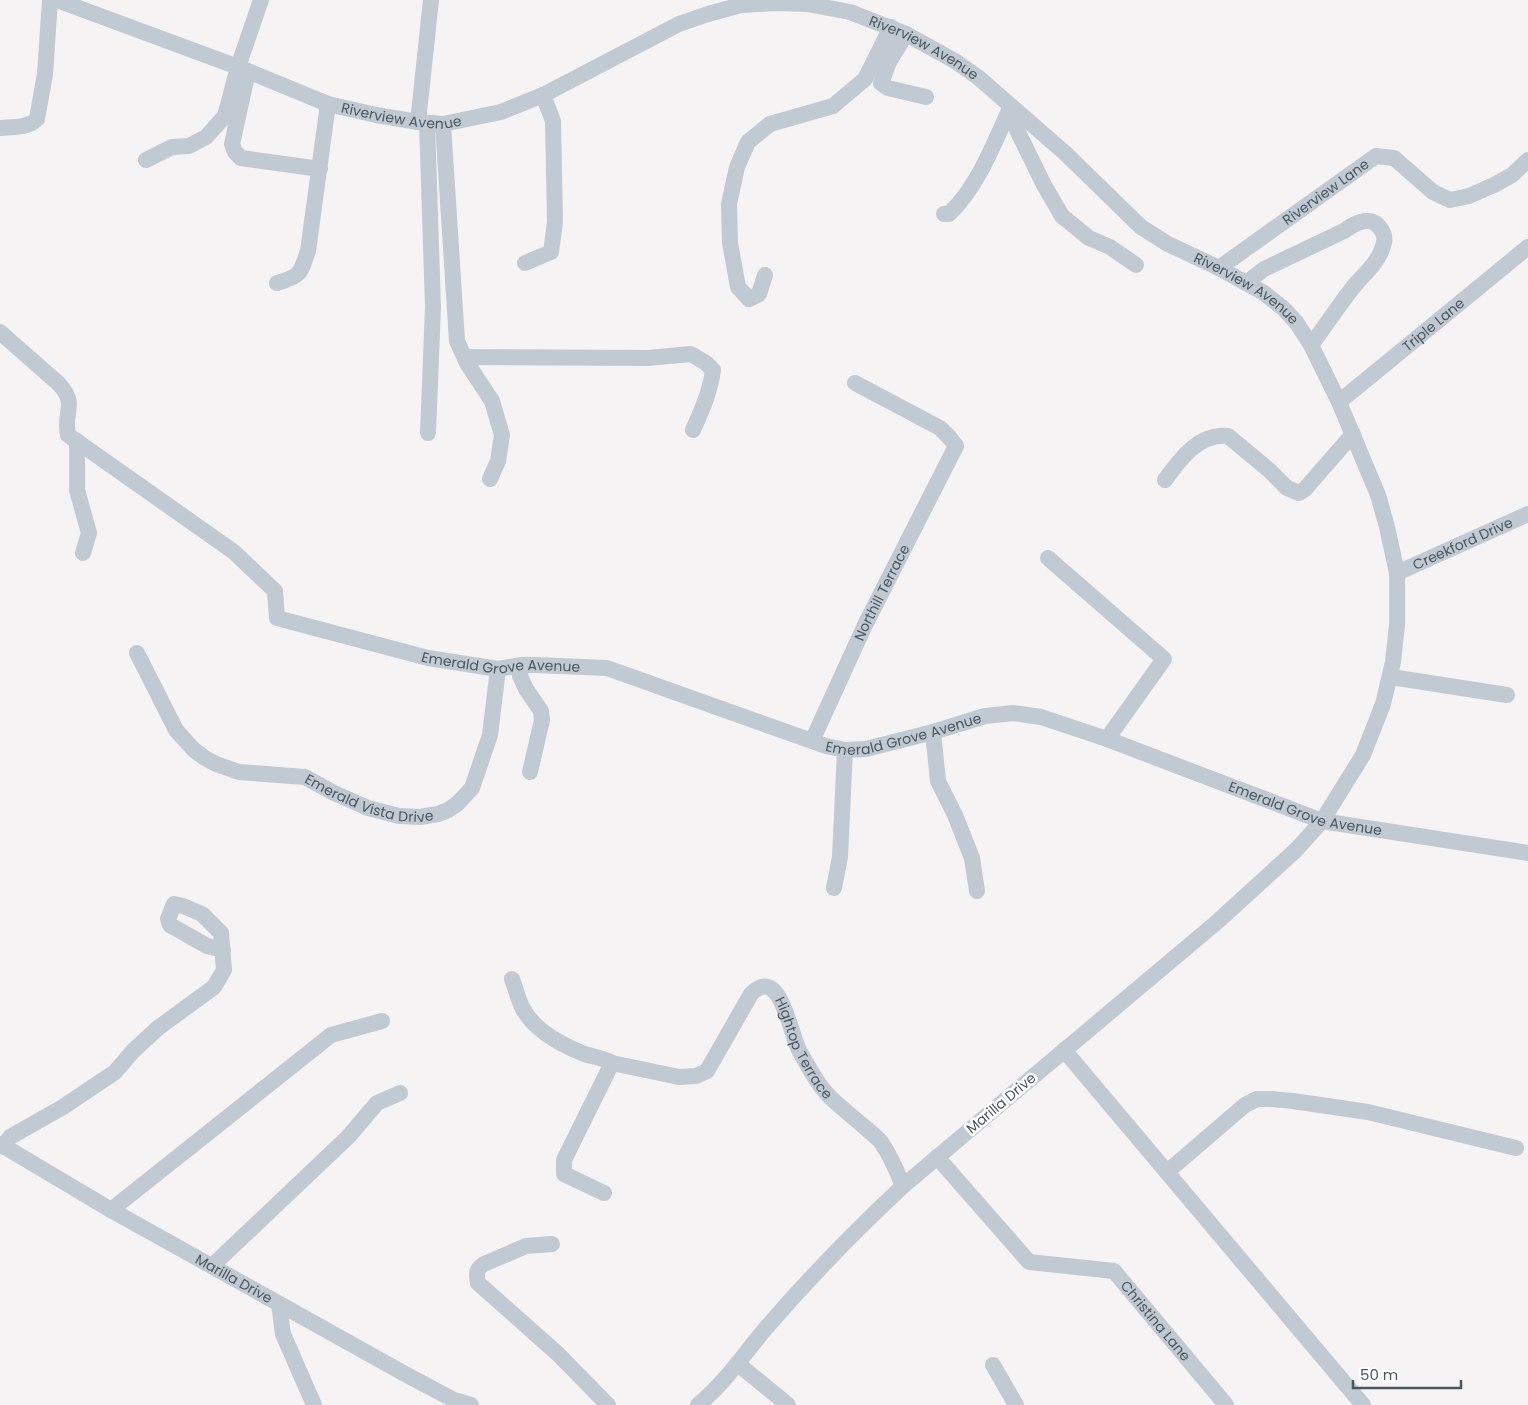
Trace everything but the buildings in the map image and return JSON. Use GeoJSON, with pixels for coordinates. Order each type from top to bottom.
{"type":"FeatureCollection","features":[{"type":"Feature","properties":{"kind":"street"},"geometry":{"type":"LineString","coordinates":[[0,128],[33,124],[37,119],[45,74],[50,0]]}},
{"type":"Feature","properties":{"kind":"street","name":"Riverview Avenue"},"geometry":{"type":"LineString","coordinates":[[57,0],[243,69],[328,104],[376,116],[443,124],[501,112],[544,95],[680,24],[741,3],[807,4],[850,12],[899,30],[955,61],[979,78],[1065,153],[1141,227],[1168,244],[1219,268],[1264,293],[1284,309],[1296,322],[1311,345],[1339,402],[1378,495],[1387,526],[1397,572],[1397,624],[1391,677],[1383,704],[1363,755],[1322,821]]}},
{"type":"Feature","properties":{"kind":"street"},"geometry":{"type":"LineString","coordinates":[[261,0],[243,69],[232,144],[235,152],[241,158],[320,169]]}},
{"type":"Feature","properties":{"kind":"street"},"geometry":{"type":"LineString","coordinates":[[428,433],[433,306],[422,122],[431,0]]}},
{"type":"Feature","properties":{"kind":"street"},"geometry":{"type":"LineString","coordinates":[[899,30],[890,62],[881,83],[888,88],[926,97]]}},
{"type":"Feature","properties":{"kind":"street"},"geometry":{"type":"LineString","coordinates":[[766,275],[759,294],[749,299],[738,287],[730,243],[729,204],[737,167],[748,142],[770,124],[833,106],[865,79],[899,30]]}},
{"type":"Feature","properties":{"kind":"street"},"geometry":{"type":"LineString","coordinates":[[146,160],[172,147],[189,146],[206,137],[225,116],[243,69]]}},
{"type":"Feature","properties":{"kind":"street"},"geometry":{"type":"LineString","coordinates":[[524,263],[551,252],[555,222],[552,121],[544,95]]}},
{"type":"Feature","properties":{"kind":"street"},"geometry":{"type":"LineString","coordinates":[[277,283],[294,278],[301,272],[308,251],[328,104]]}},
{"type":"Feature","properties":{"kind":"street"},"geometry":{"type":"LineString","coordinates":[[944,214],[949,214],[966,196],[1016,110]]}},
{"type":"Feature","properties":{"kind":"street"},"geometry":{"type":"LineString","coordinates":[[1016,110],[1017,130],[1044,185],[1062,216],[1088,238],[1110,247],[1136,265]]}},
{"type":"Feature","properties":{"kind":"street"},"geometry":{"type":"LineString","coordinates":[[443,124],[457,341],[492,401],[502,435],[498,460],[490,479]]}},
{"type":"Feature","properties":{"kind":"street","name":"Riverview Lane"},"geometry":{"type":"LineString","coordinates":[[1219,268],[1376,156],[1394,158],[1433,192],[1450,200],[1469,196],[1494,185],[1512,175],[1528,160]]}},
{"type":"Feature","properties":{"kind":"street"},"geometry":{"type":"LineString","coordinates":[[1246,283],[1264,269],[1344,231],[1355,223],[1370,221],[1379,225],[1384,235],[1384,244],[1378,260],[1354,287],[1311,345]]}},
{"type":"Feature","properties":{"kind":"street","name":"Triple Lane"},"geometry":{"type":"LineString","coordinates":[[1339,402],[1528,247]]}},
{"type":"Feature","properties":{"kind":"street"},"geometry":{"type":"LineString","coordinates":[[0,332],[67,392],[70,402],[66,425],[68,435],[77,441],[77,490],[88,533],[84,553]]}},
{"type":"Feature","properties":{"kind":"street"},"geometry":{"type":"LineString","coordinates":[[465,357],[648,358],[691,354],[706,363],[712,370],[711,384],[705,404],[693,430]]}},
{"type":"Feature","properties":{"kind":"street","name":"Northill Terrace"},"geometry":{"type":"LineString","coordinates":[[812,741],[864,625],[956,446],[940,428],[855,382]]}},
{"type":"Feature","properties":{"kind":"street"},"geometry":{"type":"LineString","coordinates":[[1164,480],[1184,454],[1204,440],[1228,436],[1269,470],[1287,488],[1299,493],[1305,489],[1352,434]]}},
{"type":"Feature","properties":{"kind":"street","name":"Emerald Grove Avenue"},"geometry":{"type":"LineString","coordinates":[[77,441],[234,552],[275,591],[278,618],[428,658],[498,669],[522,665],[607,668],[826,746],[845,750],[866,749],[933,732],[985,716],[1013,713],[1041,717],[1107,739],[1322,821],[1528,853]]}},
{"type":"Feature","properties":{"kind":"street","name":"Creekford Drive"},"geometry":{"type":"LineString","coordinates":[[1397,572],[1528,514]]}},
{"type":"Feature","properties":{"kind":"street"},"geometry":{"type":"LineString","coordinates":[[1048,558],[1164,659],[1107,739]]}},
{"type":"Feature","properties":{"kind":"street","name":"Emerald Vista Drive"},"geometry":{"type":"LineString","coordinates":[[137,654],[176,730],[184,741],[205,758],[228,769],[240,772],[305,777],[334,793],[368,808],[400,816],[420,817],[448,810],[457,804],[472,788],[490,735],[498,669]]}},
{"type":"Feature","properties":{"kind":"street"},"geometry":{"type":"LineString","coordinates":[[522,665],[520,676],[526,689],[541,711],[542,720],[530,772]]}},
{"type":"Feature","properties":{"kind":"street"},"geometry":{"type":"LineString","coordinates":[[1391,677],[1506,695]]}},
{"type":"Feature","properties":{"kind":"street"},"geometry":{"type":"LineString","coordinates":[[933,732],[938,781],[955,815],[972,858],[977,891]]}},
{"type":"Feature","properties":{"kind":"street"},"geometry":{"type":"LineString","coordinates":[[834,888],[840,857],[845,750]]}},
{"type":"Feature","properties":{"kind":"street","name":"Marilla Drive"},"geometry":{"type":"LineString","coordinates":[[698,1405],[738,1364],[766,1328],[854,1232],[903,1186],[1217,922],[1296,850],[1322,821]]}},
{"type":"Feature","properties":{"kind":"street"},"geometry":{"type":"LineString","coordinates":[[2,1146],[10,1137],[63,1107],[115,1072],[133,1051],[158,1028],[214,987],[224,970],[223,950]]}},
{"type":"Feature","properties":{"kind":"street"},"geometry":{"type":"LineString","coordinates":[[512,980],[523,1010],[549,1036],[584,1054],[605,1059],[612,1063],[564,1160],[564,1174],[604,1193]]}},
{"type":"Feature","properties":{"kind":"street","name":"Hightop Terrace"},"geometry":{"type":"LineString","coordinates":[[612,1063],[679,1077],[696,1076],[707,1071],[751,994],[757,988],[762,986],[768,987],[776,992],[781,1001],[796,1046],[818,1082],[831,1098],[880,1141],[894,1164],[903,1186]]}},
{"type":"Feature","properties":{"kind":"street"},"geometry":{"type":"LineString","coordinates":[[111,1210],[331,1035],[382,1021]]}},
{"type":"Feature","properties":{"kind":"street"},"geometry":{"type":"LineString","coordinates":[[1064,1050],[1363,1405]]}},
{"type":"Feature","properties":{"kind":"street"},"geometry":{"type":"LineString","coordinates":[[212,1266],[348,1137],[377,1103],[400,1093]]}},
{"type":"Feature","properties":{"kind":"street"},"geometry":{"type":"LineString","coordinates":[[1167,1172],[1245,1105],[1257,1099],[1293,1100],[1368,1112],[1516,1148]]}},
{"type":"Feature","properties":{"kind":"street","name":"Marilla Drive"},"geometry":{"type":"LineString","coordinates":[[2,1146],[111,1210],[453,1402],[471,1405]]}},
{"type":"Feature","properties":{"kind":"street","name":"Christina Lane"},"geometry":{"type":"LineString","coordinates":[[936,1157],[1029,1262],[1114,1271],[1226,1405]]}},
{"type":"Feature","properties":{"kind":"street"},"geometry":{"type":"LineString","coordinates":[[552,1244],[526,1246],[484,1264],[479,1268],[476,1275],[478,1283],[558,1354],[608,1405]]}},
{"type":"Feature","properties":{"kind":"street"},"geometry":{"type":"LineString","coordinates":[[279,1304],[283,1334],[314,1405]]}},
{"type":"Feature","properties":{"kind":"street"},"geometry":{"type":"LineString","coordinates":[[738,1364],[788,1405]]}},
{"type":"Feature","properties":{"kind":"street"},"geometry":{"type":"LineString","coordinates":[[993,1365],[1016,1405]]}}]}
